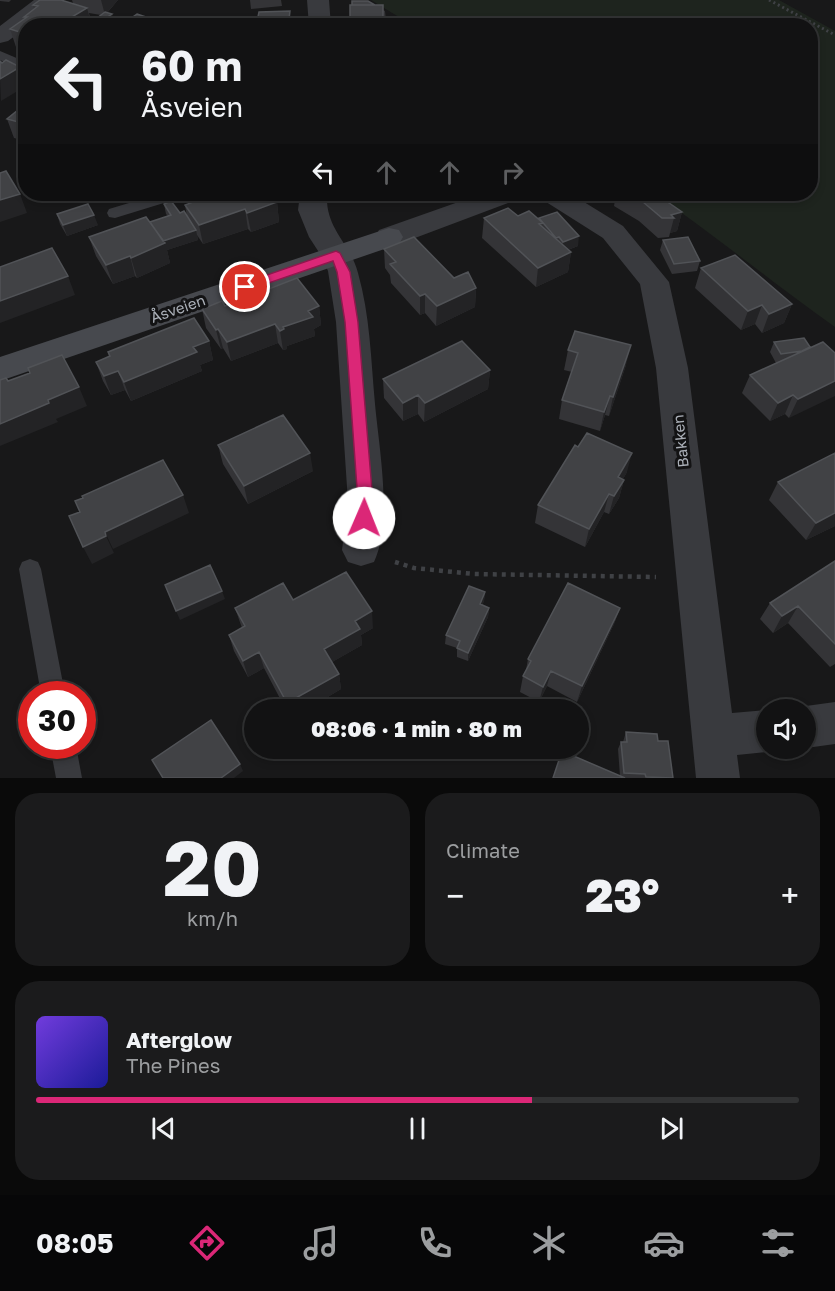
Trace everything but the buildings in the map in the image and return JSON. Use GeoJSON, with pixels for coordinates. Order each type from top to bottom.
{"type":"FeatureCollection","features":[{"type":"Feature","properties":{"kind":"street"},"geometry":{"type":"LineString","coordinates":[[26,18],[47,0]]}},
{"type":"Feature","properties":{"kind":"street"},"geometry":{"type":"LineString","coordinates":[[318,0],[320,18]]}},
{"type":"Feature","properties":{"kind":"street"},"geometry":{"type":"LineString","coordinates":[[0,36],[18,23]]}},
{"type":"Feature","properties":{"kind":"street"},"geometry":{"type":"LineString","coordinates":[[313,201],[312,210],[323,237],[336,255],[344,272],[352,322],[366,502],[361,550]]}},
{"type":"Feature","properties":{"kind":"street"},"geometry":{"type":"LineString","coordinates":[[389,237],[487,201]]}},
{"type":"Feature","properties":{"kind":"street","name":"Bakken"},"geometry":{"type":"LineString","coordinates":[[564,201],[613,232],[654,282],[672,368],[718,778]]}},
{"type":"Feature","properties":{"kind":"street","name":"Åsveien"},"geometry":{"type":"LineString","coordinates":[[0,369],[389,237]]}},
{"type":"Feature","properties":{"kind":"street"},"geometry":{"type":"LineString","coordinates":[[816,725],[835,723]]}},
{"type":"Feature","properties":{"kind":"street"},"geometry":{"type":"LineString","coordinates":[[713,736],[756,731]]}},
{"type":"Feature","properties":{"kind":"lane"},"geometry":{"type":"LineString","coordinates":[[0,55],[18,65]]}},
{"type":"Feature","properties":{"kind":"lane"},"geometry":{"type":"LineString","coordinates":[[115,213],[152,201]]}},
{"type":"Feature","properties":{"kind":"lane"},"geometry":{"type":"LineString","coordinates":[[30,569],[51,681]]}},
{"type":"Feature","properties":{"kind":"lane"},"geometry":{"type":"LineString","coordinates":[[65,759],[69,778]]}},
{"type":"Feature","properties":{"kind":"path"},"geometry":{"type":"LineString","coordinates":[[769,0],[803,18]]}},
{"type":"Feature","properties":{"kind":"path"},"geometry":{"type":"LineString","coordinates":[[818,26],[835,35]]}},
{"type":"Feature","properties":{"kind":"path"},"geometry":{"type":"LineString","coordinates":[[361,550],[414,568],[474,574],[696,578]]}},
{"type":"Feature","properties":{"kind":"shaded area"},"geometry":{"type":"Polygon","coordinates":[[[371,0],[779,0],[812,18],[401,18],[371,0]]]}},
{"type":"Feature","properties":{"kind":"shaded area"},"geometry":{"type":"Polygon","coordinates":[[[818,22],[835,31],[835,327],[665,201],[818,201],[818,22]]]}},
{"type":"Feature","properties":{"kind":"route"},"geometry":{"type":"LineString","coordinates":[[245,287],[336,255],[344,272],[352,322],[366,502],[364,518]]}}]}
